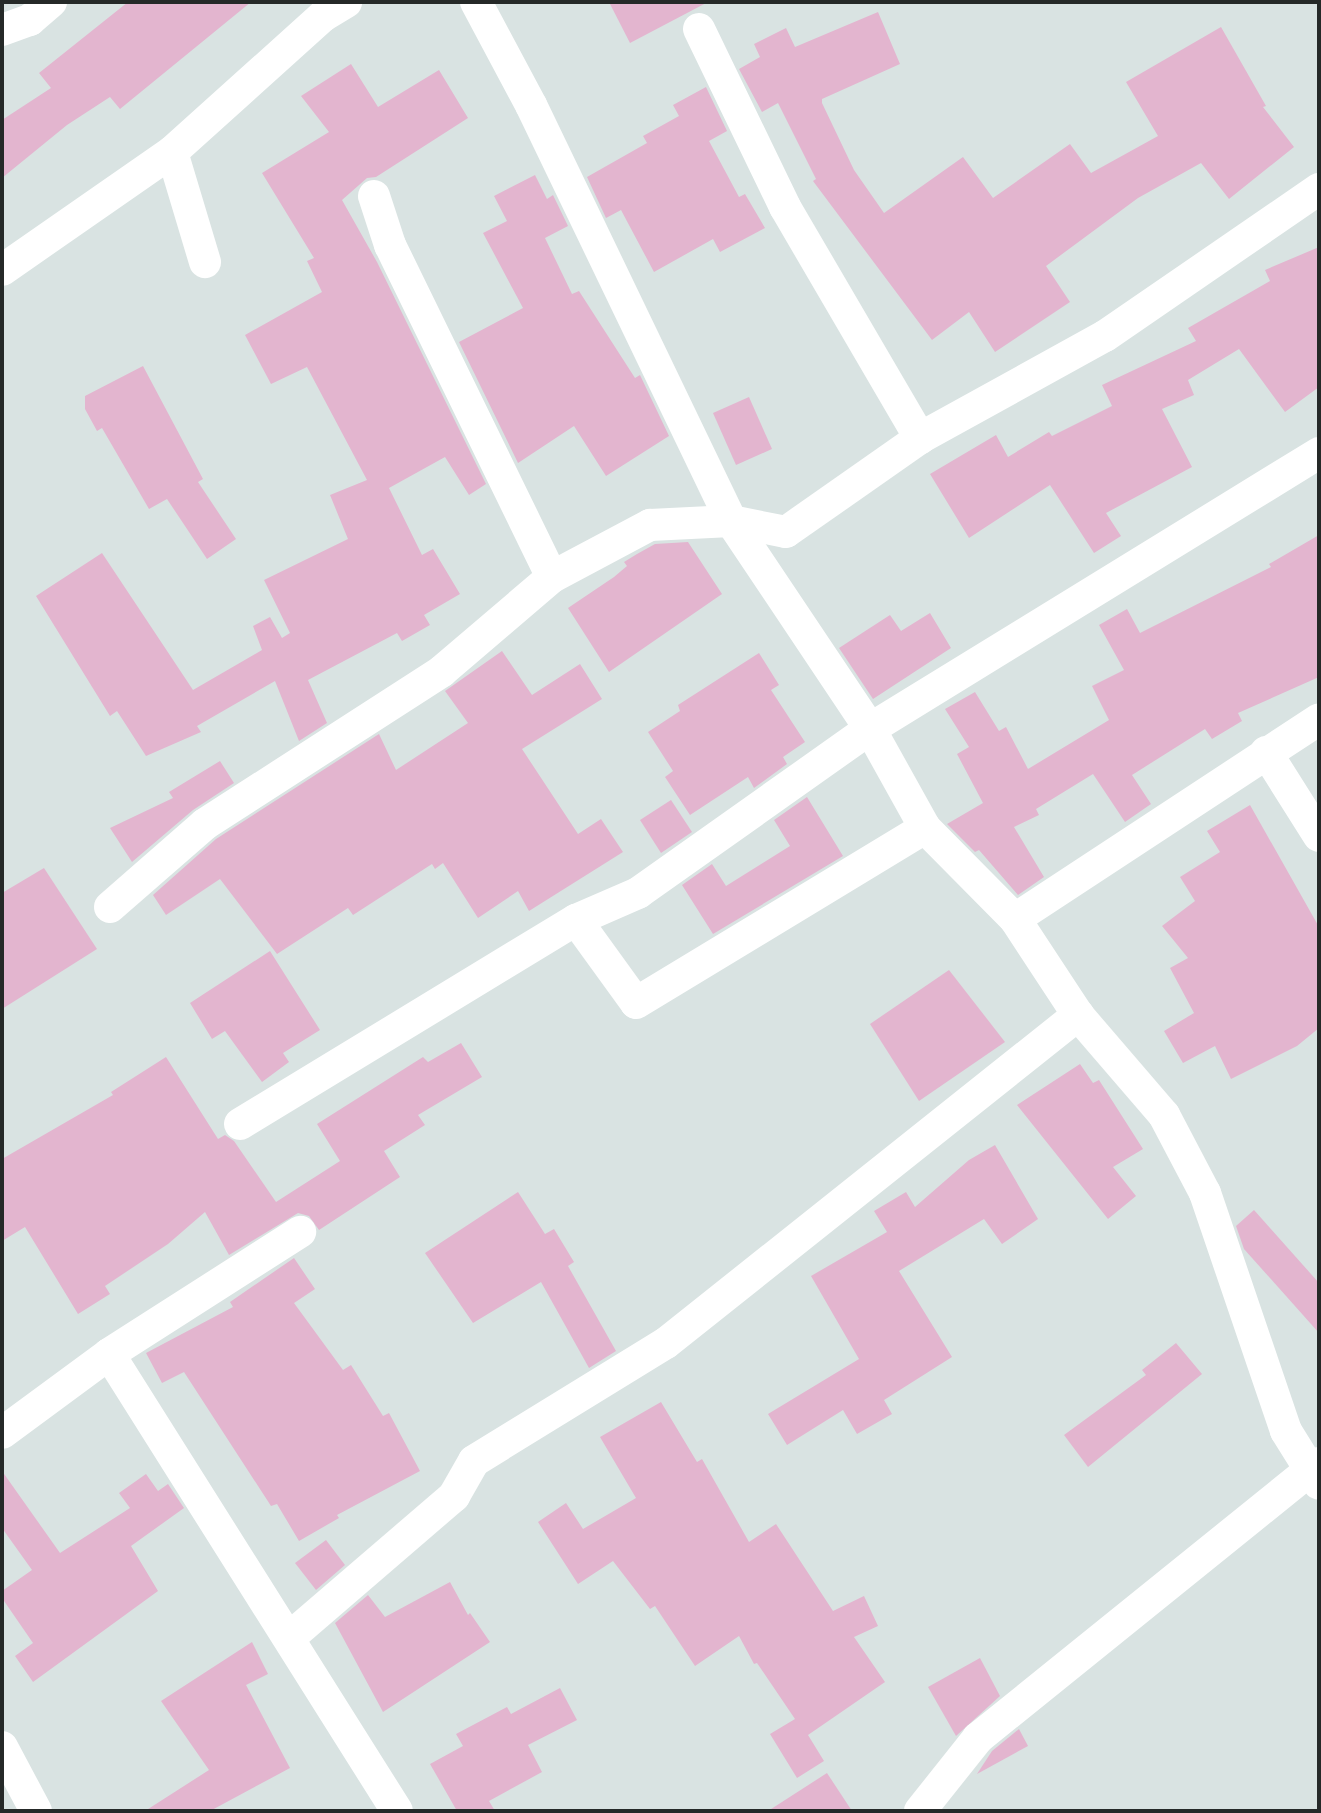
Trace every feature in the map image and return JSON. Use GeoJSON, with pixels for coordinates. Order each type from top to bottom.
{"type":"FeatureCollection","features":[{"type":"Feature","properties":{"kind":"street"},"geometry":{"type":"LineString","coordinates":[[2,30],[30,20],[51,2]]}},
{"type":"Feature","properties":{"kind":"street"},"geometry":{"type":"LineString","coordinates":[[2,270],[172,152],[323,16],[346,2]]}},
{"type":"Feature","properties":{"kind":"street"},"geometry":{"type":"LineString","coordinates":[[476,2],[531,105],[731,521],[870,729],[925,828],[1015,919],[1078,1015],[1164,1115],[1205,1193],[1286,1431],[1316,1472],[978,1738],[920,1811]]}},
{"type":"Feature","properties":{"kind":"street"},"geometry":{"type":"LineString","coordinates":[[699,29],[785,207],[920,438]]}},
{"type":"Feature","properties":{"kind":"street"},"geometry":{"type":"LineString","coordinates":[[172,152],[205,262]]}},
{"type":"Feature","properties":{"kind":"street"},"geometry":{"type":"LineString","coordinates":[[110,907],[205,824],[442,671],[552,577],[650,525],[731,521],[786,532],[920,438],[1105,336],[1319,189]]}},
{"type":"Feature","properties":{"kind":"street"},"geometry":{"type":"LineString","coordinates":[[374,196],[390,245],[552,577]]}},
{"type":"Feature","properties":{"kind":"street"},"geometry":{"type":"LineString","coordinates":[[240,1124],[576,920],[638,893],[870,729],[1319,453]]}},
{"type":"Feature","properties":{"kind":"street"},"geometry":{"type":"LineString","coordinates":[[1015,919],[1319,719]]}},
{"type":"Feature","properties":{"kind":"street"},"geometry":{"type":"LineString","coordinates":[[1266,752],[1319,836]]}},
{"type":"Feature","properties":{"kind":"street"},"geometry":{"type":"LineString","coordinates":[[576,920],[636,1003],[925,828]]}},
{"type":"Feature","properties":{"kind":"street"},"geometry":{"type":"LineString","coordinates":[[289,1638],[454,1496],[474,1461],[666,1343],[1078,1015]]}},
{"type":"Feature","properties":{"kind":"street"},"geometry":{"type":"LineString","coordinates":[[2,1433],[109,1354],[300,1232]]}},
{"type":"Feature","properties":{"kind":"street"},"geometry":{"type":"LineString","coordinates":[[109,1354],[397,1811]]}},
{"type":"Feature","properties":{"kind":"street"},"geometry":{"type":"LineString","coordinates":[[2,1747],[36,1811]]}},
{"type":"Feature","properties":{"kind":"building"},"geometry":{"type":"Polygon","coordinates":[[[128,2],[251,2],[120,109],[110,97],[67,125],[2,178],[2,120],[51,88],[39,73],[128,2]]]}},
{"type":"Feature","properties":{"kind":"building"},"geometry":{"type":"Polygon","coordinates":[[[609,2],[708,2],[630,43],[609,2]]]}},
{"type":"Feature","properties":{"kind":"building"},"geometry":{"type":"Polygon","coordinates":[[[878,12],[900,64],[822,99],[822,103],[854,170],[884,213],[963,157],[993,198],[1070,144],[1091,173],[1158,136],[1126,82],[1221,27],[1266,106],[1263,107],[1294,147],[1229,199],[1201,163],[1138,198],[1046,266],[1070,302],[995,352],[969,312],[932,340],[813,181],[816,179],[778,103],[762,112],[739,69],[760,57],[754,44],[786,28],[795,47],[878,12]]]}},
{"type":"Feature","properties":{"kind":"building"},"geometry":{"type":"Polygon","coordinates":[[[351,64],[378,107],[439,70],[468,118],[376,177],[367,178],[342,200],[377,262],[486,484],[469,495],[445,457],[389,488],[422,555],[433,549],[460,594],[424,615],[430,625],[402,641],[397,633],[308,680],[327,723],[299,741],[275,681],[197,726],[201,732],[146,756],[117,711],[110,716],[36,596],[102,553],[193,690],[262,650],[253,626],[270,617],[282,638],[290,633],[264,580],[348,539],[330,495],[367,480],[307,367],[271,384],[245,335],[322,292],[307,261],[314,258],[262,173],[329,132],[301,96],[351,64]]]}},
{"type":"Feature","properties":{"kind":"building"},"geometry":{"type":"Polygon","coordinates":[[[706,87],[727,131],[709,141],[739,197],[745,194],[765,228],[720,252],[713,239],[654,272],[621,210],[606,218],[587,177],[647,143],[643,136],[679,116],[673,105],[706,87]]]}},
{"type":"Feature","properties":{"kind":"building"},"geometry":{"type":"Polygon","coordinates":[[[535,175],[547,199],[553,195],[568,226],[545,238],[572,294],[579,291],[635,378],[640,375],[669,436],[606,476],[574,426],[518,463],[459,342],[523,308],[483,233],[507,221],[494,196],[535,175]]]}},
{"type":"Feature","properties":{"kind":"building"},"geometry":{"type":"Polygon","coordinates":[[[1319,247],[1319,387],[1285,412],[1239,349],[1188,380],[1194,395],[1162,409],[1192,467],[1106,513],[1121,536],[1094,553],[1050,485],[969,538],[930,474],[996,435],[1008,457],[1049,432],[1052,436],[1112,406],[1102,385],[1196,341],[1188,328],[1270,281],[1265,270],[1319,247]]]}},
{"type":"Feature","properties":{"kind":"building"},"geometry":{"type":"Polygon","coordinates":[[[143,366],[203,479],[198,482],[236,539],[207,559],[167,499],[149,509],[102,428],[97,431],[85,409],[85,396],[143,366]]]}},
{"type":"Feature","properties":{"kind":"building"},"geometry":{"type":"Polygon","coordinates":[[[749,397],[772,449],[736,465],[713,413],[749,397]]]}},
{"type":"Feature","properties":{"kind":"building"},"geometry":{"type":"Polygon","coordinates":[[[1319,535],[1319,677],[1238,713],[1242,721],[1212,739],[1205,729],[1132,775],[1151,804],[1125,822],[1093,774],[1036,809],[1039,815],[1014,827],[1044,877],[1018,895],[979,850],[975,852],[947,824],[983,803],[957,754],[969,747],[945,709],[975,692],[999,731],[1006,727],[1028,769],[1109,720],[1092,686],[1124,670],[1099,625],[1127,609],[1140,633],[1271,567],[1269,564],[1319,535]]]}},
{"type":"Feature","properties":{"kind":"building"},"geometry":{"type":"Polygon","coordinates":[[[688,542],[722,594],[609,672],[568,608],[614,577],[627,566],[624,562],[655,544],[688,542]]]}},
{"type":"Feature","properties":{"kind":"building"},"geometry":{"type":"Polygon","coordinates":[[[930,613],[951,648],[873,699],[839,648],[890,615],[901,631],[930,613]]]}},
{"type":"Feature","properties":{"kind":"building"},"geometry":{"type":"Polygon","coordinates":[[[502,651],[532,695],[580,664],[602,699],[522,749],[578,834],[601,819],[623,852],[529,911],[518,891],[478,918],[443,863],[435,869],[432,864],[353,915],[348,908],[277,954],[220,879],[166,915],[153,895],[216,839],[379,734],[396,770],[468,723],[445,691],[502,651]]]}},
{"type":"Feature","properties":{"kind":"building"},"geometry":{"type":"Polygon","coordinates":[[[759,653],[779,685],[771,690],[805,742],[783,757],[787,764],[754,788],[748,777],[690,815],[665,777],[673,771],[648,732],[680,711],[678,705],[759,653]]]}},
{"type":"Feature","properties":{"kind":"building"},"geometry":{"type":"Polygon","coordinates":[[[220,761],[234,783],[193,810],[132,862],[110,828],[173,798],[169,792],[220,761]]]}},
{"type":"Feature","properties":{"kind":"building"},"geometry":{"type":"Polygon","coordinates":[[[807,797],[843,856],[713,934],[682,885],[712,864],[726,886],[790,846],[774,820],[807,797]]]}},
{"type":"Feature","properties":{"kind":"building"},"geometry":{"type":"Polygon","coordinates":[[[671,800],[692,832],[661,853],[640,820],[671,800]]]}},
{"type":"Feature","properties":{"kind":"building"},"geometry":{"type":"Polygon","coordinates":[[[1250,805],[1319,927],[1319,1028],[1297,1046],[1231,1079],[1215,1046],[1183,1063],[1164,1031],[1194,1013],[1170,968],[1188,958],[1162,926],[1195,901],[1180,877],[1220,852],[1207,831],[1250,805]]]}},
{"type":"Feature","properties":{"kind":"building"},"geometry":{"type":"Polygon","coordinates":[[[44,868],[97,949],[2,1009],[2,893],[44,868]]]}},
{"type":"Feature","properties":{"kind":"building"},"geometry":{"type":"Polygon","coordinates":[[[270,951],[320,1030],[283,1053],[289,1062],[262,1082],[225,1031],[212,1039],[190,1003],[270,951]]]}},
{"type":"Feature","properties":{"kind":"building"},"geometry":{"type":"Polygon","coordinates":[[[949,970],[1005,1042],[919,1101],[870,1024],[949,970]]]}},
{"type":"Feature","properties":{"kind":"building"},"geometry":{"type":"Polygon","coordinates":[[[461,1043],[482,1077],[418,1115],[425,1125],[384,1151],[400,1177],[319,1230],[309,1216],[298,1213],[229,1255],[205,1212],[168,1244],[105,1286],[110,1294],[78,1314],[25,1227],[2,1241],[2,1159],[113,1095],[111,1092],[166,1057],[218,1139],[225,1135],[234,1141],[276,1202],[340,1161],[317,1124],[423,1057],[428,1062],[461,1043]]]}},
{"type":"Feature","properties":{"kind":"building"},"geometry":{"type":"Polygon","coordinates":[[[1080,1064],[1093,1083],[1099,1080],[1143,1149],[1113,1167],[1136,1196],[1108,1219],[1017,1105],[1080,1064]]]}},
{"type":"Feature","properties":{"kind":"building"},"geometry":{"type":"Polygon","coordinates":[[[995,1145],[1038,1219],[1002,1244],[984,1219],[899,1271],[952,1357],[884,1400],[892,1414],[857,1434],[843,1410],[787,1445],[768,1414],[859,1359],[811,1276],[887,1232],[874,1211],[906,1192],[915,1207],[969,1160],[995,1145]]]}},
{"type":"Feature","properties":{"kind":"building"},"geometry":{"type":"Polygon","coordinates":[[[518,1192],[545,1234],[554,1229],[574,1262],[568,1266],[616,1351],[589,1368],[541,1282],[473,1323],[425,1253],[518,1192]]]}},
{"type":"Feature","properties":{"kind":"building"},"geometry":{"type":"Polygon","coordinates":[[[1254,1210],[1319,1283],[1319,1333],[1244,1249],[1236,1226],[1254,1210]]]}},
{"type":"Feature","properties":{"kind":"building"},"geometry":{"type":"Polygon","coordinates":[[[294,1258],[315,1289],[294,1303],[343,1370],[351,1365],[383,1416],[389,1413],[420,1471],[337,1515],[339,1518],[299,1541],[277,1504],[271,1506],[184,1372],[162,1383],[146,1353],[233,1307],[230,1302],[294,1258]]]}},
{"type":"Feature","properties":{"kind":"building"},"geometry":{"type":"Polygon","coordinates":[[[1176,1343],[1202,1374],[1088,1467],[1064,1435],[1146,1375],[1142,1370],[1176,1343]]]}},
{"type":"Feature","properties":{"kind":"building"},"geometry":{"type":"Polygon","coordinates":[[[661,1402],[697,1462],[702,1459],[749,1542],[776,1524],[833,1611],[864,1596],[878,1626],[854,1637],[885,1682],[808,1735],[824,1761],[797,1778],[770,1734],[795,1719],[757,1663],[754,1664],[739,1636],[695,1666],[655,1606],[650,1609],[613,1561],[578,1584],[538,1522],[566,1503],[583,1529],[636,1498],[600,1437],[661,1402]]]}},
{"type":"Feature","properties":{"kind":"building"},"geometry":{"type":"Polygon","coordinates":[[[2,1471],[60,1553],[130,1508],[119,1493],[146,1474],[158,1491],[168,1484],[184,1508],[131,1546],[158,1591],[33,1682],[15,1656],[33,1643],[2,1598],[2,1591],[32,1570],[2,1528],[2,1471]]]}},
{"type":"Feature","properties":{"kind":"building"},"geometry":{"type":"Polygon","coordinates":[[[326,1540],[345,1565],[316,1590],[295,1563],[326,1540]]]}},
{"type":"Feature","properties":{"kind":"building"},"geometry":{"type":"Polygon","coordinates":[[[450,1582],[468,1615],[470,1613],[490,1642],[383,1712],[335,1623],[368,1595],[385,1617],[450,1582]]]}},
{"type":"Feature","properties":{"kind":"building"},"geometry":{"type":"Polygon","coordinates":[[[252,1642],[268,1674],[246,1685],[290,1768],[210,1811],[145,1811],[209,1770],[161,1701],[252,1642]]]}},
{"type":"Feature","properties":{"kind":"building"},"geometry":{"type":"Polygon","coordinates":[[[980,1658],[1000,1696],[956,1736],[928,1687],[980,1658]]]}},
{"type":"Feature","properties":{"kind":"building"},"geometry":{"type":"Polygon","coordinates":[[[560,1688],[577,1720],[528,1745],[542,1772],[489,1801],[495,1811],[457,1811],[430,1764],[463,1746],[456,1734],[507,1707],[511,1714],[560,1688]]]}},
{"type":"Feature","properties":{"kind":"building"},"geometry":{"type":"Polygon","coordinates":[[[1019,1729],[1028,1746],[977,1774],[992,1751],[1019,1729]]]}},
{"type":"Feature","properties":{"kind":"building"},"geometry":{"type":"Polygon","coordinates":[[[827,1773],[852,1811],[768,1811],[827,1773]]]}}]}
